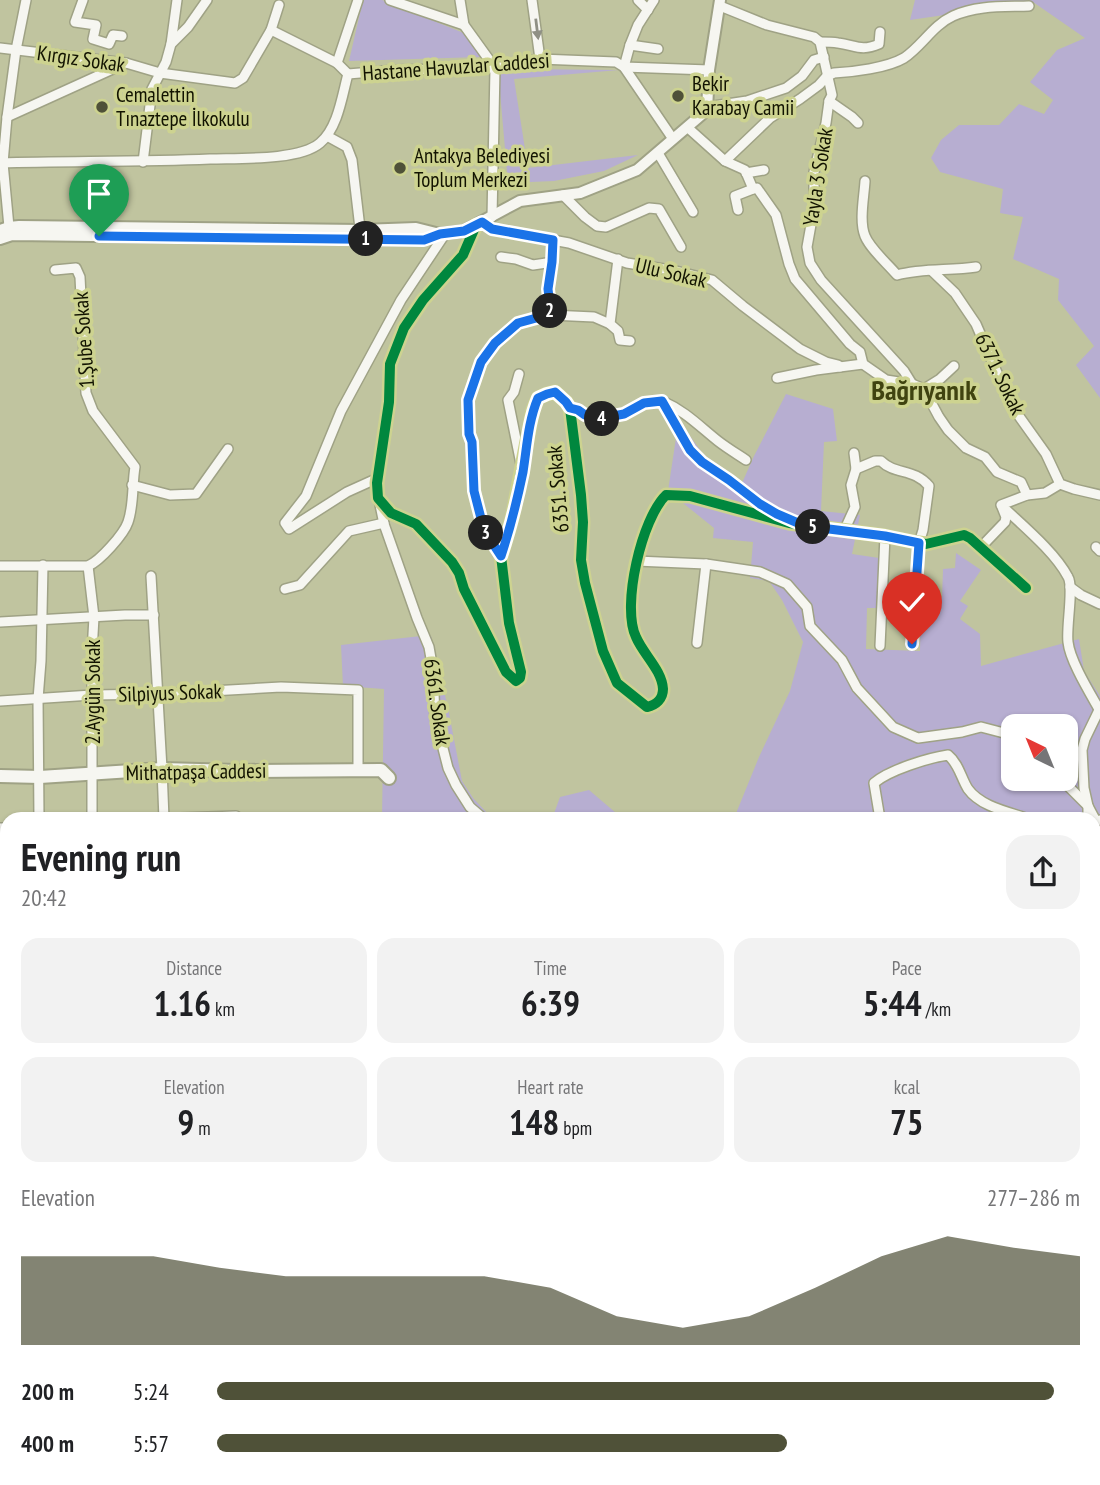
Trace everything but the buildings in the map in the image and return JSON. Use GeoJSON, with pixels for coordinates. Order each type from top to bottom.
{"type":"FeatureCollection","features":[{"type":"Feature","properties":{"kind":"main road","name":"Mithatpaşa Caddesi"},"geometry":{"type":"LineString","coordinates":[[0,776],[40,777],[162,769],[381,770],[389,778]]}},
{"type":"Feature","properties":{"kind":"street"},"geometry":{"type":"LineString","coordinates":[[0,239],[7,231],[1,163],[6,117],[26,0]]}},
{"type":"Feature","properties":{"kind":"street"},"geometry":{"type":"LineString","coordinates":[[83,0],[75,22],[96,25],[93,38],[109,44],[113,35],[122,36]]}},
{"type":"Feature","properties":{"kind":"street"},"geometry":{"type":"LineString","coordinates":[[143,162],[152,89],[166,62],[177,0]]}},
{"type":"Feature","properties":{"kind":"street"},"geometry":{"type":"LineString","coordinates":[[171,44],[208,0]]}},
{"type":"Feature","properties":{"kind":"street"},"geometry":{"type":"LineString","coordinates":[[337,63],[358,0]]}},
{"type":"Feature","properties":{"kind":"street"},"geometry":{"type":"LineString","coordinates":[[390,0],[408,3],[464,25]]}},
{"type":"Feature","properties":{"kind":"street"},"geometry":{"type":"LineString","coordinates":[[378,498],[378,478],[389,402],[390,363],[404,328],[423,300],[463,255],[484,221],[495,68],[464,25],[460,0]]}},
{"type":"Feature","properties":{"kind":"street"},"geometry":{"type":"LineString","coordinates":[[532,0],[540,59]]}},
{"type":"Feature","properties":{"kind":"street"},"geometry":{"type":"LineString","coordinates":[[638,0],[648,9]]}},
{"type":"Feature","properties":{"kind":"street"},"geometry":{"type":"LineString","coordinates":[[654,0],[638,25],[624,67],[673,139]]}},
{"type":"Feature","properties":{"kind":"street"},"geometry":{"type":"LineString","coordinates":[[7,231],[361,234],[424,240],[464,231],[520,201],[580,193],[637,170],[707,110],[709,70],[720,3],[767,25],[814,37],[820,42],[840,43],[864,49],[879,44],[880,32]]}},
{"type":"Feature","properties":{"kind":"street"},"geometry":{"type":"LineString","coordinates":[[279,5],[271,30],[337,63],[348,74]]}},
{"type":"Feature","properties":{"kind":"street"},"geometry":{"type":"LineString","coordinates":[[725,160],[770,118],[819,85],[827,76],[885,65],[904,58],[934,28],[952,16],[976,8],[1029,6]]}},
{"type":"Feature","properties":{"kind":"street","name":"Kırgız Sokak"},"geometry":{"type":"LineString","coordinates":[[0,48],[126,64],[160,73],[235,82],[243,78],[271,30]]}},
{"type":"Feature","properties":{"kind":"street","name":"Yayla 3 Sokak"},"geometry":{"type":"LineString","coordinates":[[820,42],[832,95],[814,172],[814,208],[807,247],[810,263],[821,280],[904,371],[912,384]]}},
{"type":"Feature","properties":{"kind":"street"},"geometry":{"type":"LineString","coordinates":[[630,45],[657,49]]}},
{"type":"Feature","properties":{"kind":"street"},"geometry":{"type":"LineString","coordinates":[[707,107],[747,101],[786,88],[802,76],[814,60],[824,57]]}},
{"type":"Feature","properties":{"kind":"street","name":"Hastane Havuzlar Caddesi"},"geometry":{"type":"LineString","coordinates":[[327,136],[335,120],[348,74],[495,68],[540,59],[616,62],[624,67],[709,70]]}},
{"type":"Feature","properties":{"kind":"street"},"geometry":{"type":"LineString","coordinates":[[6,117],[126,64]]}},
{"type":"Feature","properties":{"kind":"street"},"geometry":{"type":"LineString","coordinates":[[829,101],[858,123]]}},
{"type":"Feature","properties":{"kind":"street"},"geometry":{"type":"LineString","coordinates":[[687,127],[725,160],[745,170],[753,188]]}},
{"type":"Feature","properties":{"kind":"street"},"geometry":{"type":"LineString","coordinates":[[1,163],[143,162],[271,157],[299,153],[317,145],[327,136],[347,147],[352,160],[361,234]]}},
{"type":"Feature","properties":{"kind":"street"},"geometry":{"type":"LineString","coordinates":[[658,153],[693,212]]}},
{"type":"Feature","properties":{"kind":"street"},"geometry":{"type":"LineString","coordinates":[[746,173],[764,170]]}},
{"type":"Feature","properties":{"kind":"street"},"geometry":{"type":"LineString","coordinates":[[865,181],[865,237],[897,275],[916,270],[976,267]]}},
{"type":"Feature","properties":{"kind":"street"},"geometry":{"type":"LineString","coordinates":[[738,211],[735,196],[757,188],[776,215],[795,279],[850,344],[860,352],[863,364],[886,380],[924,389],[948,430],[966,448],[985,457],[997,472],[1020,482],[1027,495]]}},
{"type":"Feature","properties":{"kind":"street"},"geometry":{"type":"LineString","coordinates":[[563,195],[597,226],[606,227],[649,208],[659,209],[681,247]]}},
{"type":"Feature","properties":{"kind":"street","name":"Ulu Sokak"},"geometry":{"type":"LineString","coordinates":[[484,221],[492,229],[569,243],[627,263],[712,280],[800,349],[839,367]]}},
{"type":"Feature","properties":{"kind":"street"},"geometry":{"type":"LineString","coordinates":[[378,478],[347,492],[289,529],[285,523],[306,495],[341,411],[389,321],[442,234]]}},
{"type":"Feature","properties":{"kind":"street"},"geometry":{"type":"LineString","coordinates":[[551,314],[548,289],[553,240]]}},
{"type":"Feature","properties":{"kind":"street"},"geometry":{"type":"LineString","coordinates":[[501,257],[533,265],[552,262]]}},
{"type":"Feature","properties":{"kind":"street"},"geometry":{"type":"LineString","coordinates":[[610,324],[618,259]]}},
{"type":"Feature","properties":{"kind":"street","name":"1.Şube Sokak"},"geometry":{"type":"LineString","coordinates":[[55,270],[75,268],[80,277],[86,393],[93,411],[135,467],[128,524],[108,551],[96,563],[88,566]]}},
{"type":"Feature","properties":{"kind":"street","name":"6371. Sokak"},"geometry":{"type":"LineString","coordinates":[[932,271],[955,293],[976,324],[1011,405],[1046,454],[1060,484]]}},
{"type":"Feature","properties":{"kind":"street"},"geometry":{"type":"LineString","coordinates":[[501,556],[484,530],[474,491],[468,400],[481,362],[495,343],[518,323],[551,314],[594,317],[618,331],[620,340],[631,341]]}},
{"type":"Feature","properties":{"kind":"street"},"geometry":{"type":"LineString","coordinates":[[777,378],[863,364]]}},
{"type":"Feature","properties":{"kind":"street"},"geometry":{"type":"LineString","coordinates":[[924,389],[954,366]]}},
{"type":"Feature","properties":{"kind":"street"},"geometry":{"type":"LineString","coordinates":[[519,374],[508,400],[523,472]]}},
{"type":"Feature","properties":{"kind":"street","name":"6351. Sokak"},"geometry":{"type":"LineString","coordinates":[[378,498],[391,513],[416,524],[452,562],[506,672],[516,681],[521,672],[509,623],[501,556],[523,472],[530,420],[538,398],[555,392],[570,408],[583,522],[581,561],[603,651],[617,683],[647,707],[659,701],[663,690],[658,674],[636,637],[631,618],[636,561]]}},
{"type":"Feature","properties":{"kind":"street"},"geometry":{"type":"LineString","coordinates":[[570,408],[597,419],[624,414],[644,403],[662,401],[677,408],[746,460]]}},
{"type":"Feature","properties":{"kind":"street"},"geometry":{"type":"LineString","coordinates":[[662,401],[690,450],[702,462],[760,504],[805,526]]}},
{"type":"Feature","properties":{"kind":"street"},"geometry":{"type":"LineString","coordinates":[[132,485],[170,495],[196,494],[228,449]]}},
{"type":"Feature","properties":{"kind":"street"},"geometry":{"type":"LineString","coordinates":[[844,531],[855,507],[851,485],[856,469],[854,453]]}},
{"type":"Feature","properties":{"kind":"street"},"geometry":{"type":"LineString","coordinates":[[856,469],[881,461],[887,467],[915,474],[929,486],[919,543],[912,644]]}},
{"type":"Feature","properties":{"kind":"street"},"geometry":{"type":"LineString","coordinates":[[1001,505],[1027,495],[1045,493],[1060,484],[1100,495]]}},
{"type":"Feature","properties":{"kind":"street"},"geometry":{"type":"LineString","coordinates":[[1001,732],[981,727],[918,738],[893,727],[857,688],[842,660],[810,626],[807,607],[787,584],[760,572],[706,564],[636,561],[660,500],[673,494],[805,526],[926,544],[964,535],[971,538],[1026,588]]}},
{"type":"Feature","properties":{"kind":"street","name":"6361. Sokak"},"geometry":{"type":"LineString","coordinates":[[378,498],[416,618],[429,647],[435,717],[448,768],[456,785],[476,812]]}},
{"type":"Feature","properties":{"kind":"street"},"geometry":{"type":"LineString","coordinates":[[981,547],[1005,522],[1006,517],[1001,505]]}},
{"type":"Feature","properties":{"kind":"street"},"geometry":{"type":"LineString","coordinates":[[1001,505],[1033,535],[1070,579],[1068,644],[1100,709],[1082,750],[1088,812]]}},
{"type":"Feature","properties":{"kind":"street"},"geometry":{"type":"LineString","coordinates":[[285,589],[300,586],[349,531],[384,523]]}},
{"type":"Feature","properties":{"kind":"street"},"geometry":{"type":"LineString","coordinates":[[880,646],[885,536]]}},
{"type":"Feature","properties":{"kind":"street"},"geometry":{"type":"LineString","coordinates":[[697,643],[706,564]]}},
{"type":"Feature","properties":{"kind":"street"},"geometry":{"type":"LineString","coordinates":[[39,812],[38,699],[43,565]]}},
{"type":"Feature","properties":{"kind":"street"},"geometry":{"type":"LineString","coordinates":[[0,566],[88,566]]}},
{"type":"Feature","properties":{"kind":"street","name":"2.Aygün Sokak"},"geometry":{"type":"LineString","coordinates":[[88,566],[94,617],[92,812]]}},
{"type":"Feature","properties":{"kind":"street"},"geometry":{"type":"LineString","coordinates":[[151,576],[164,812]]}},
{"type":"Feature","properties":{"kind":"street"},"geometry":{"type":"LineString","coordinates":[[1070,587],[1100,604]]}},
{"type":"Feature","properties":{"kind":"street"},"geometry":{"type":"LineString","coordinates":[[0,622],[154,615]]}},
{"type":"Feature","properties":{"kind":"street","name":"Silpiyus Sokak"},"geometry":{"type":"LineString","coordinates":[[0,701],[281,687],[358,690],[358,770]]}},
{"type":"Feature","properties":{"kind":"street"},"geometry":{"type":"LineString","coordinates":[[879,812],[874,783],[878,779],[934,757],[948,755],[954,760],[969,790],[979,800],[1008,812]]}},
{"type":"Feature","properties":{"kind":"street"},"geometry":{"type":"LineString","coordinates":[[1073,791],[1091,812]]}},
{"type":"Feature","properties":{"kind":"shaded area"},"geometry":{"type":"Polygon","coordinates":[[[363,0],[382,0],[471,36],[480,57],[349,61],[363,0]]]}},
{"type":"Feature","properties":{"kind":"shaded area"},"geometry":{"type":"Polygon","coordinates":[[[915,0],[1100,0],[1100,398],[1076,365],[1094,346],[1058,300],[1059,279],[1013,259],[1023,217],[1000,213],[1003,189],[940,172],[931,158],[941,140],[959,125],[999,125],[1019,104],[1044,114],[1053,100],[1030,82],[1057,50],[1085,38],[1033,2],[910,20],[915,0]]]}},
{"type":"Feature","properties":{"kind":"shaded area"},"geometry":{"type":"Polygon","coordinates":[[[498,69],[619,70],[514,79],[528,168],[638,155],[604,171],[554,181],[508,183],[498,69]]]}},
{"type":"Feature","properties":{"kind":"shaded area"},"geometry":{"type":"Polygon","coordinates":[[[786,394],[833,409],[837,441],[824,442],[821,511],[860,515],[852,554],[886,559],[888,608],[867,608],[866,649],[920,651],[921,599],[942,598],[943,569],[955,568],[956,553],[981,570],[960,601],[968,606],[960,619],[980,634],[981,666],[1079,639],[1084,671],[1100,696],[1100,812],[737,812],[790,691],[803,642],[782,600],[769,581],[750,578],[753,542],[713,538],[714,528],[668,491],[676,438],[687,432],[727,487],[738,492],[786,394]]]}},
{"type":"Feature","properties":{"kind":"shaded area"},"geometry":{"type":"Polygon","coordinates":[[[431,636],[462,781],[486,812],[382,812],[384,689],[343,686],[341,645],[431,636]]]}},
{"type":"Feature","properties":{"kind":"shaded area"},"geometry":{"type":"Polygon","coordinates":[[[589,790],[615,812],[555,812],[560,797],[589,790]]]}},
{"type":"Feature","properties":{"kind":"cycle path"},"geometry":{"type":"LineString","coordinates":[[476,225],[463,255],[423,300],[404,328],[390,364],[389,402],[377,483],[378,498],[391,513],[416,524],[452,562],[506,672],[516,681],[521,672],[509,623],[501,556],[512,519],[533,410],[538,398],[555,392],[570,408],[583,522],[581,560],[603,651],[617,683],[647,707],[662,696],[662,682],[636,637],[631,605],[636,563],[642,542],[657,506],[666,495],[690,496],[789,523],[926,544],[964,535],[1026,588]]}},
{"type":"Feature","properties":{"kind":"place","name":"Bekir Karabay Camii"},"geometry":{"type":"Point","coordinates":[678,96]}},
{"type":"Feature","properties":{"kind":"place","name":"Cemalettin Tınaztepe İlkokulu"},"geometry":{"type":"Point","coordinates":[102,107]}},
{"type":"Feature","properties":{"kind":"place","name":"Antakya Belediyesi Toplum Merkezi"},"geometry":{"type":"Point","coordinates":[400,168]}},
{"type":"Feature","properties":{"kind":"district","name":"Bağrıyanık"},"geometry":{"type":"Point","coordinates":[924,390]}},
{"type":"Feature","properties":{"kind":"route"},"geometry":{"type":"LineString","coordinates":[[99,236],[424,240],[440,234],[464,231],[482,222],[492,229],[553,240],[548,289],[551,314],[518,323],[495,343],[481,362],[468,400],[474,491],[484,530],[501,556],[523,472],[530,420],[538,398],[555,392],[570,408],[597,419],[624,414],[644,403],[662,401],[690,450],[702,462],[777,514],[805,526],[919,543],[912,644]]}}]}
